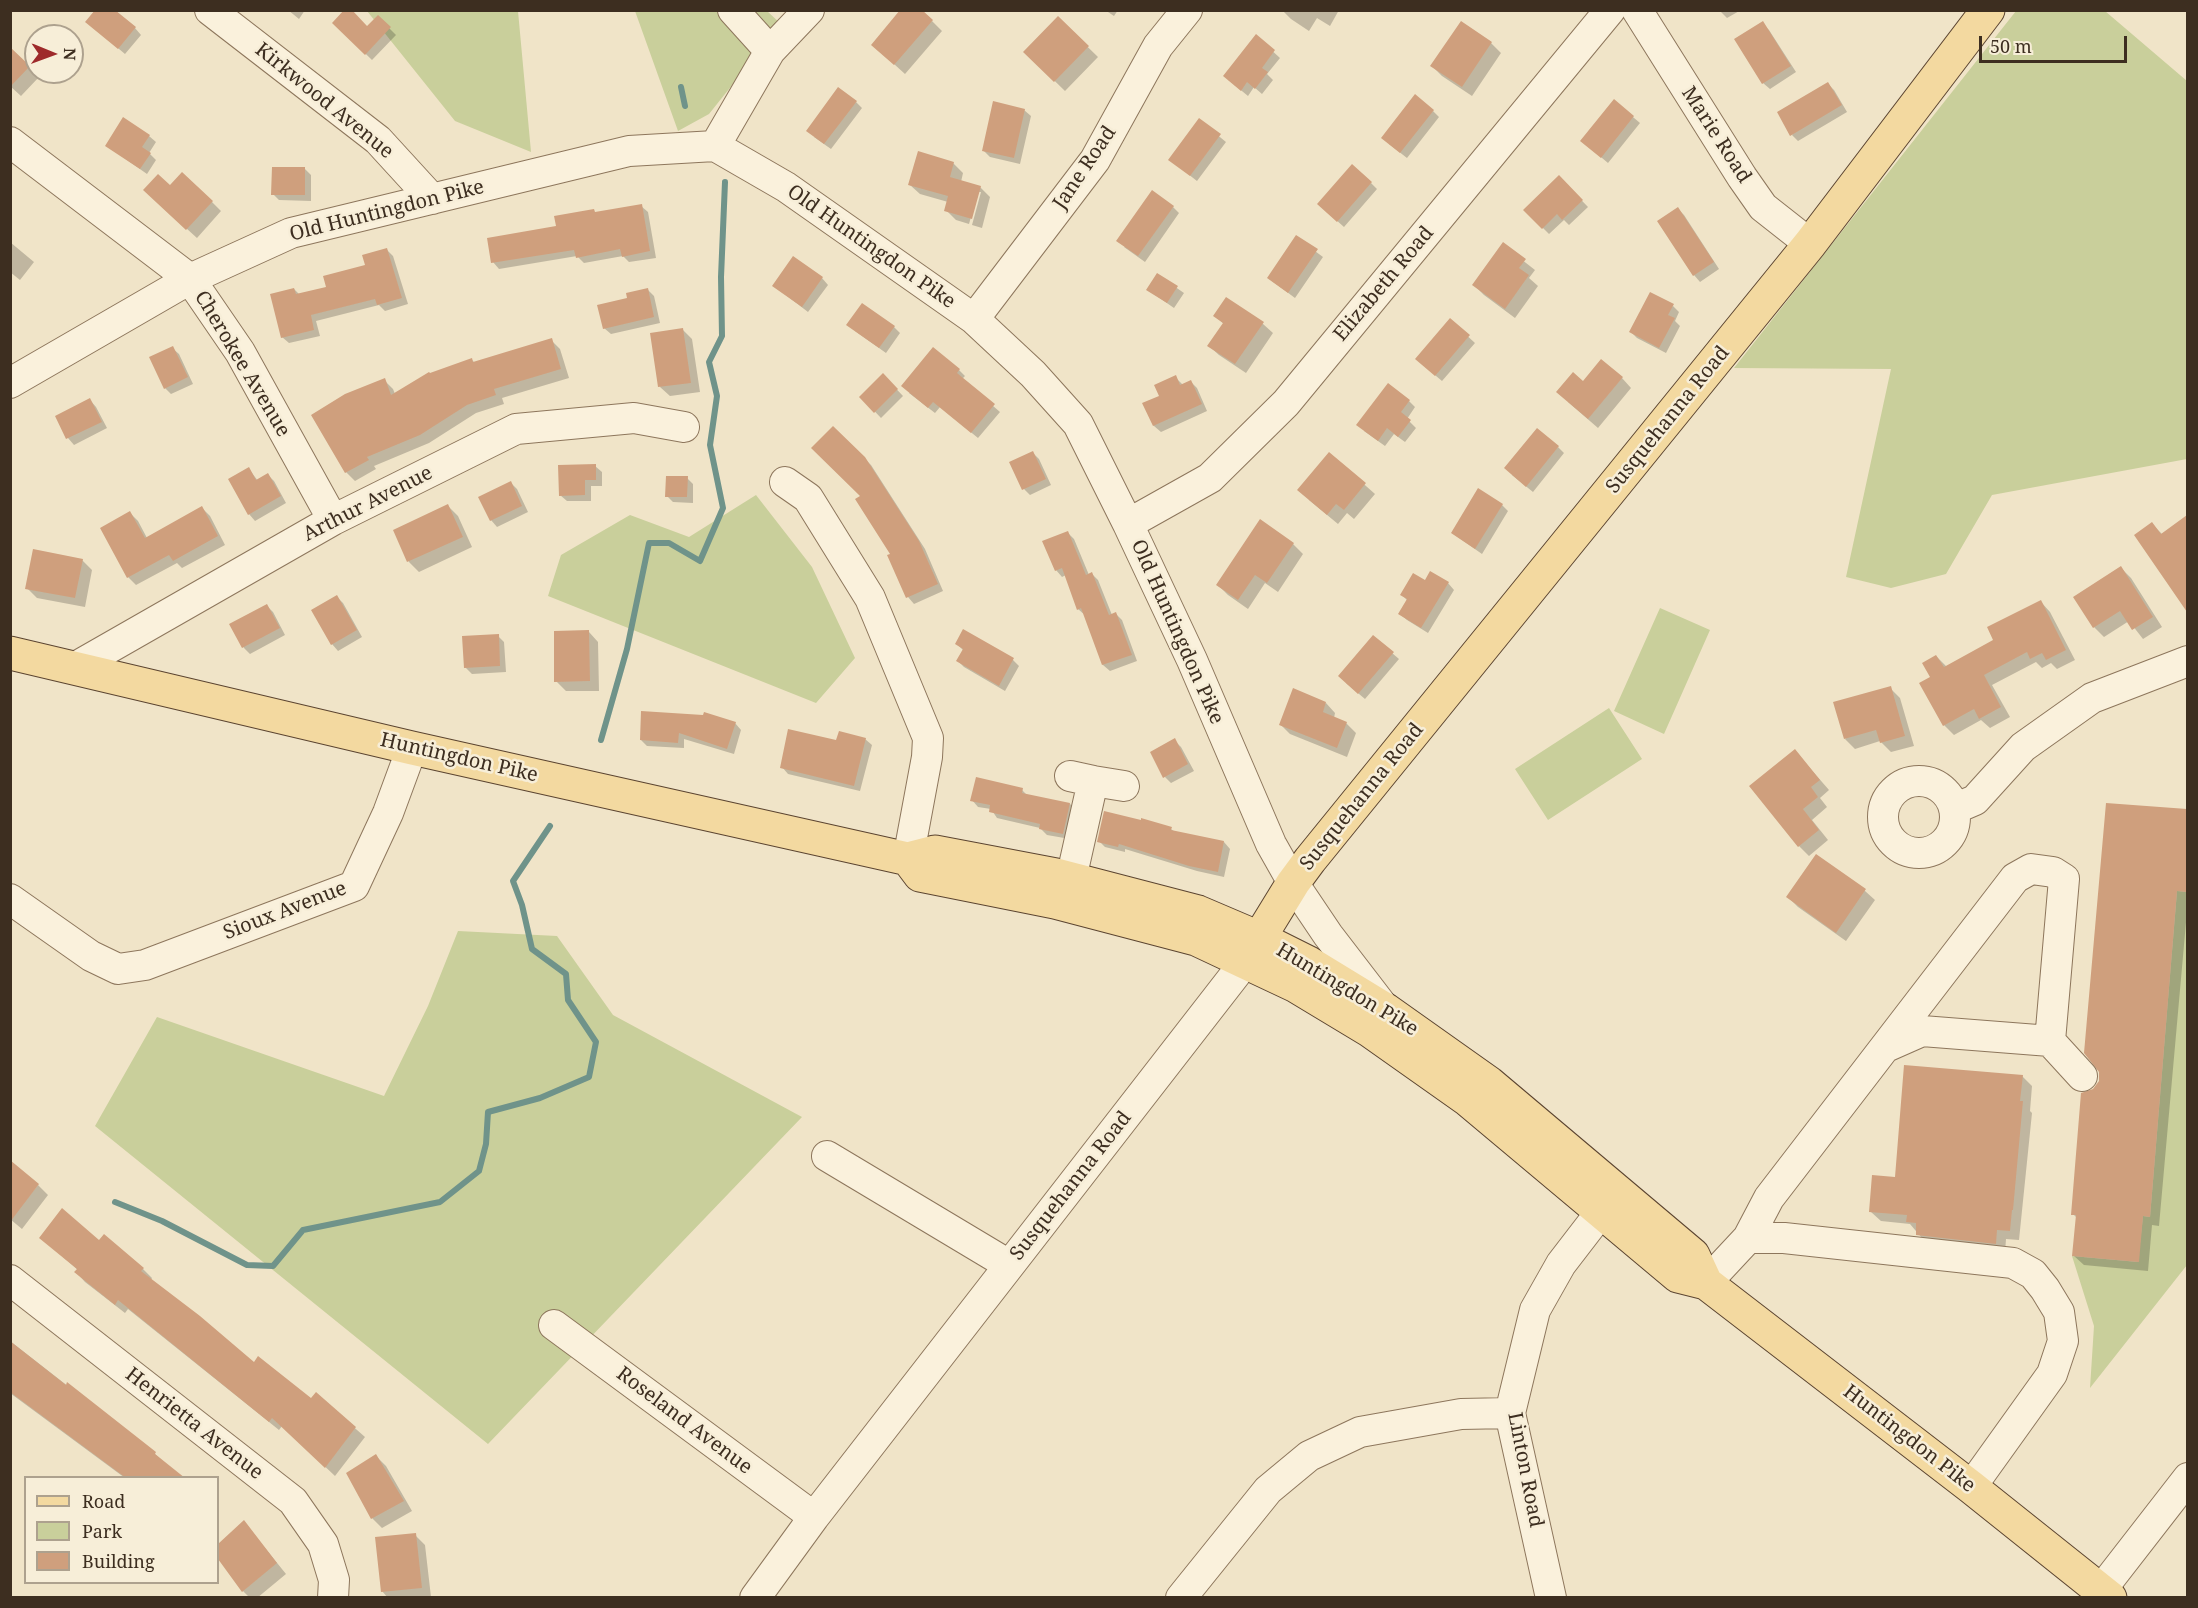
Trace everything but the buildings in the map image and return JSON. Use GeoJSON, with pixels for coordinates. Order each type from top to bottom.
{"type":"FeatureCollection","features":[{"type":"Feature","properties":{"kind":"main road","name":"Susquehanna Road"},"geometry":{"type":"LineString","coordinates":[[1252,950],[1293,883],[1810,244],[1988,10]]}},
{"type":"Feature","properties":{"kind":"main road","name":"Huntingdon Pike"},"geometry":{"type":"LineString","coordinates":[[10,653],[412,748],[908,859],[935,852],[1071,879],[1198,912],[1252,950],[1296,986],[1369,1030],[1612,1204]]}},
{"type":"Feature","properties":{"kind":"main road","name":"Huntingdon Pike"},"geometry":{"type":"LineString","coordinates":[[908,859],[920,875],[1054,902],[1196,939],[1309,963],[1386,1010],[1489,1083],[1612,1204],[1678,1276],[1706,1283],[1971,1487],[2105,1594]]}},
{"type":"Feature","properties":{"kind":"street","name":"Kirkwood Avenue"},"geometry":{"type":"LineString","coordinates":[[210,10],[378,140],[432,199]]}},
{"type":"Feature","properties":{"kind":"street"},"geometry":{"type":"LineString","coordinates":[[733,10],[770,51]]}},
{"type":"Feature","properties":{"kind":"street"},"geometry":{"type":"LineString","coordinates":[[715,146],[770,51],[809,10]]}},
{"type":"Feature","properties":{"kind":"street","name":"Jane Road"},"geometry":{"type":"LineString","coordinates":[[974,319],[1095,160],[1158,46],[1187,10]]}},
{"type":"Feature","properties":{"kind":"street","name":"Elizabeth Road"},"geometry":{"type":"LineString","coordinates":[[1128,524],[1210,478],[1286,403],[1610,10]]}},
{"type":"Feature","properties":{"kind":"street","name":"Marie Road"},"geometry":{"type":"LineString","coordinates":[[1637,10],[1763,207],[1810,244]]}},
{"type":"Feature","properties":{"kind":"street","name":"Cherokee Avenue"},"geometry":{"type":"LineString","coordinates":[[10,142],[190,279],[240,352],[333,520]]}},
{"type":"Feature","properties":{"kind":"street","name":"Old Huntingdon Pike"},"geometry":{"type":"LineString","coordinates":[[10,383],[190,279],[291,233],[629,151],[715,146],[786,187],[974,319],[1033,374],[1078,424],[1192,660],[1271,844],[1293,883],[1328,935],[1386,1010]]}},
{"type":"Feature","properties":{"kind":"street","name":"Arthur Avenue"},"geometry":{"type":"LineString","coordinates":[[74,668],[333,520],[516,429],[634,418],[684,427]]}},
{"type":"Feature","properties":{"kind":"street"},"geometry":{"type":"LineString","coordinates":[[785,482],[808,498],[870,598],[927,738],[927,757],[908,859]]}},
{"type":"Feature","properties":{"kind":"street"},"geometry":{"type":"LineString","coordinates":[[1954,809],[1975,800],[2023,747],[2092,698],[2187,661]]}},
{"type":"Feature","properties":{"kind":"street","name":"Sioux Avenue"},"geometry":{"type":"LineString","coordinates":[[10,899],[90,956],[118,969],[145,965],[354,886],[388,813],[412,748]]}},
{"type":"Feature","properties":{"kind":"street"},"geometry":{"type":"LineString","coordinates":[[1071,879],[1082,778],[1124,786]]}},
{"type":"Feature","properties":{"kind":"street"},"geometry":{"type":"LineString","coordinates":[[1706,1283],[1748,1238],[1769,1198],[2015,878],[2031,869],[2053,872],[2064,879],[2050,1041]]}},
{"type":"Feature","properties":{"kind":"street","name":"Susquehanna Road"},"geometry":{"type":"LineString","coordinates":[[755,1598],[814,1517],[1252,950]]}},
{"type":"Feature","properties":{"kind":"street"},"geometry":{"type":"LineString","coordinates":[[1888,1046],[1922,1031],[2050,1041],[2082,1076]]}},
{"type":"Feature","properties":{"kind":"street"},"geometry":{"type":"LineString","coordinates":[[827,1156],[1009,1265]]}},
{"type":"Feature","properties":{"kind":"street","name":"Linton Road"},"geometry":{"type":"LineString","coordinates":[[1551,1598],[1510,1413],[1535,1310],[1561,1264],[1612,1204]]}},
{"type":"Feature","properties":{"kind":"street"},"geometry":{"type":"LineString","coordinates":[[1748,1238],[1784,1238],[2013,1263],[2033,1274],[2059,1312],[2063,1341],[2052,1374],[1971,1487]]}},
{"type":"Feature","properties":{"kind":"street","name":"Henrietta Avenue"},"geometry":{"type":"LineString","coordinates":[[10,1280],[293,1501],[323,1544],[334,1580],[333,1598]]}},
{"type":"Feature","properties":{"kind":"street","name":"Roseland Avenue"},"geometry":{"type":"LineString","coordinates":[[554,1324],[814,1517]]}},
{"type":"Feature","properties":{"kind":"street"},"geometry":{"type":"LineString","coordinates":[[1181,1598],[1268,1490],[1309,1456],[1360,1432],[1461,1414],[1510,1413]]}},
{"type":"Feature","properties":{"kind":"street"},"geometry":{"type":"LineString","coordinates":[[2105,1594],[2187,1478]]}},
{"type":"Feature","properties":{"kind":"green space"},"geometry":{"type":"Polygon","coordinates":[[[367,11],[518,11],[531,152],[455,121],[367,11]]]}},
{"type":"Feature","properties":{"kind":"green space"},"geometry":{"type":"Polygon","coordinates":[[[635,11],[767,11],[781,24],[709,114],[678,131],[635,11]]]}},
{"type":"Feature","properties":{"kind":"green space"},"geometry":{"type":"Polygon","coordinates":[[[2016,11],[2105,11],[2187,81],[2187,459],[1992,495],[1946,574],[1891,588],[1846,577],[1891,369],[1734,368],[2016,11]]]}},
{"type":"Feature","properties":{"kind":"green space"},"geometry":{"type":"Polygon","coordinates":[[[756,495],[812,567],[855,658],[816,703],[548,596],[561,555],[630,515],[689,537],[756,495]]]}},
{"type":"Feature","properties":{"kind":"green space"},"geometry":{"type":"Polygon","coordinates":[[[1660,608],[1710,630],[1664,734],[1614,711],[1660,608]]]}},
{"type":"Feature","properties":{"kind":"green space"},"geometry":{"type":"Polygon","coordinates":[[[1609,708],[1642,759],[1548,820],[1515,769],[1609,708]]]}},
{"type":"Feature","properties":{"kind":"green space"},"geometry":{"type":"Polygon","coordinates":[[[2177,891],[2187,892],[2187,1265],[2090,1388],[2094,1326],[2072,1256],[2138,1262],[2143,1216],[2150,1217],[2177,891]]]}},
{"type":"Feature","properties":{"kind":"green space"},"geometry":{"type":"Polygon","coordinates":[[[458,931],[557,936],[613,1015],[802,1117],[488,1444],[95,1126],[157,1017],[384,1096],[428,1006],[458,931]]]}},
{"type":"Feature","properties":{"kind":"waterway"},"geometry":{"type":"LineString","coordinates":[[681,87],[685,106]]}},
{"type":"Feature","properties":{"kind":"waterway"},"geometry":{"type":"LineString","coordinates":[[601,740],[627,649],[649,543],[669,543],[700,561],[723,508],[710,445],[717,396],[709,362],[722,336],[721,277],[725,182]]}},
{"type":"Feature","properties":{"kind":"waterway"},"geometry":{"type":"LineString","coordinates":[[115,1202],[162,1221],[247,1265],[273,1266],[303,1230],[440,1202],[479,1171],[486,1144],[488,1112],[540,1098],[589,1077],[596,1042],[568,1000],[566,974],[532,949],[522,905],[513,881],[550,826]]}}]}
